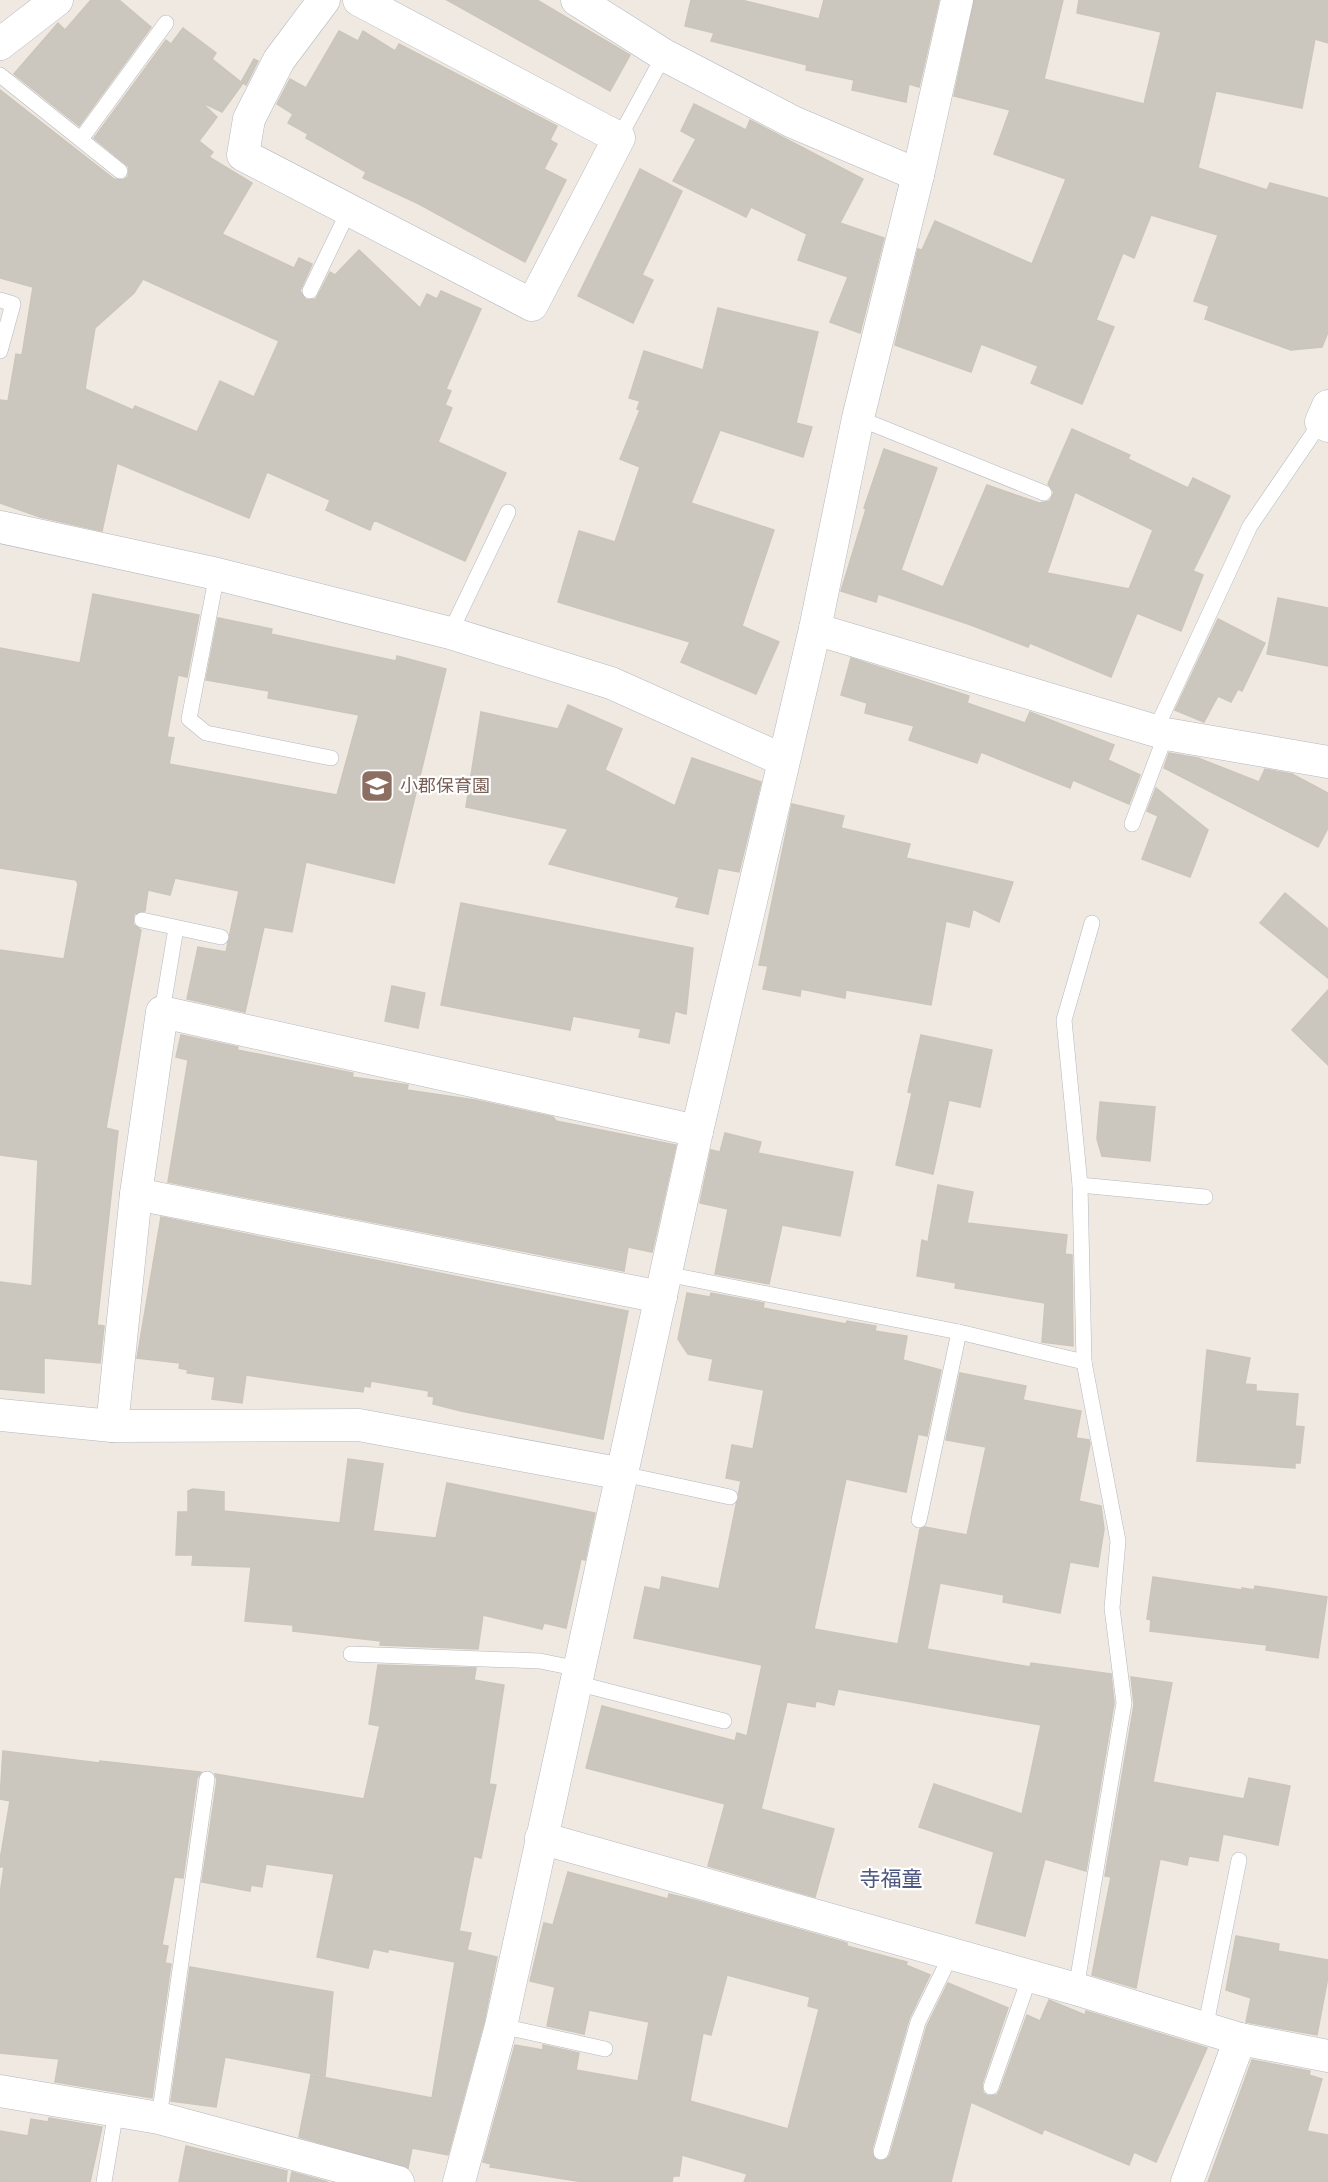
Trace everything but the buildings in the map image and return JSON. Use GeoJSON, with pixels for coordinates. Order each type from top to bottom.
{"type":"FeatureCollection","features":[{"type":"Feature","properties":{"kind":"street"},"geometry":{"type":"LineString","coordinates":[[0,44],[57,0]]}},
{"type":"Feature","properties":{"kind":"street"},"geometry":{"type":"LineString","coordinates":[[324,0],[279,60],[249,119],[243,155],[532,305],[619,138],[359,0]]}},
{"type":"Feature","properties":{"kind":"street"},"geometry":{"type":"LineString","coordinates":[[577,0],[664,55],[793,122],[918,175]]}},
{"type":"Feature","properties":{"kind":"street"},"geometry":{"type":"LineString","coordinates":[[466,2181],[697,1131],[815,629],[858,418],[918,175],[957,0]]}},
{"type":"Feature","properties":{"kind":"street"},"geometry":{"type":"LineString","coordinates":[[0,527],[217,573],[450,633],[611,683],[783,760]]}},
{"type":"Feature","properties":{"kind":"street"},"geometry":{"type":"LineString","coordinates":[[815,629],[1161,732],[1328,762]]}},
{"type":"Feature","properties":{"kind":"street"},"geometry":{"type":"LineString","coordinates":[[112,1426],[136,1194],[162,1012],[697,1131]]}},
{"type":"Feature","properties":{"kind":"street"},"geometry":{"type":"LineString","coordinates":[[136,1194],[664,1285]]}},
{"type":"Feature","properties":{"kind":"street"},"geometry":{"type":"LineString","coordinates":[[0,1415],[112,1426],[358,1425],[623,1474]]}},
{"type":"Feature","properties":{"kind":"street"},"geometry":{"type":"LineString","coordinates":[[542,1838],[952,1953],[1240,2039],[1328,2056]]}},
{"type":"Feature","properties":{"kind":"street"},"geometry":{"type":"LineString","coordinates":[[1187,2182],[1240,2039]]}},
{"type":"Feature","properties":{"kind":"street"},"geometry":{"type":"LineString","coordinates":[[0,2091],[159,2118],[398,2182]]}},
{"type":"Feature","properties":{"kind":"lane"},"geometry":{"type":"LineString","coordinates":[[81,140],[166,23]]}},
{"type":"Feature","properties":{"kind":"lane"},"geometry":{"type":"LineString","coordinates":[[619,138],[664,55]]}},
{"type":"Feature","properties":{"kind":"lane"},"geometry":{"type":"LineString","coordinates":[[0,75],[120,171]]}},
{"type":"Feature","properties":{"kind":"lane"},"geometry":{"type":"LineString","coordinates":[[310,291],[349,210]]}},
{"type":"Feature","properties":{"kind":"lane"},"geometry":{"type":"LineString","coordinates":[[0,300],[13,304],[0,351]]}},
{"type":"Feature","properties":{"kind":"lane"},"geometry":{"type":"LineString","coordinates":[[858,418],[1044,493]]}},
{"type":"Feature","properties":{"kind":"lane"},"geometry":{"type":"LineString","coordinates":[[1132,824],[1161,732],[1250,526],[1326,418]]}},
{"type":"Feature","properties":{"kind":"lane"},"geometry":{"type":"LineString","coordinates":[[450,633],[508,512]]}},
{"type":"Feature","properties":{"kind":"lane"},"geometry":{"type":"LineString","coordinates":[[217,573],[189,719],[206,733],[331,758]]}},
{"type":"Feature","properties":{"kind":"lane"},"geometry":{"type":"LineString","coordinates":[[142,921],[221,937]]}},
{"type":"Feature","properties":{"kind":"lane"},"geometry":{"type":"LineString","coordinates":[[1076,1989],[1124,1703],[1112,1608],[1118,1541],[1084,1362],[1080,1185],[1064,1020],[1092,923]]}},
{"type":"Feature","properties":{"kind":"lane"},"geometry":{"type":"LineString","coordinates":[[162,1012],[176,928]]}},
{"type":"Feature","properties":{"kind":"lane"},"geometry":{"type":"LineString","coordinates":[[1080,1185],[1204,1197]]}},
{"type":"Feature","properties":{"kind":"lane"},"geometry":{"type":"LineString","coordinates":[[664,1285],[959,1332],[1084,1362]]}},
{"type":"Feature","properties":{"kind":"lane"},"geometry":{"type":"LineString","coordinates":[[919,1520],[959,1332]]}},
{"type":"Feature","properties":{"kind":"lane"},"geometry":{"type":"LineString","coordinates":[[623,1474],[730,1497]]}},
{"type":"Feature","properties":{"kind":"lane"},"geometry":{"type":"LineString","coordinates":[[351,1654],[540,1661],[578,1676],[724,1721]]}},
{"type":"Feature","properties":{"kind":"lane"},"geometry":{"type":"LineString","coordinates":[[159,2118],[207,1779]]}},
{"type":"Feature","properties":{"kind":"lane"},"geometry":{"type":"LineString","coordinates":[[1205,2029],[1239,1860]]}},
{"type":"Feature","properties":{"kind":"lane"},"geometry":{"type":"LineString","coordinates":[[881,2152],[918,2022],[952,1953]]}},
{"type":"Feature","properties":{"kind":"lane"},"geometry":{"type":"LineString","coordinates":[[991,2087],[1030,1976]]}},
{"type":"Feature","properties":{"kind":"lane"},"geometry":{"type":"LineString","coordinates":[[501,2026],[605,2049]]}},
{"type":"Feature","properties":{"kind":"lane"},"geometry":{"type":"LineString","coordinates":[[104,2182],[116,2111]]}},
{"type":"Feature","properties":{"kind":"place","name":"小郡保育園"},"geometry":{"type":"Point","coordinates":[377,786]}},
{"type":"Feature","properties":{"kind":"district","name":"寺福童"},"geometry":{"type":"Point","coordinates":[891,1879]}}]}
